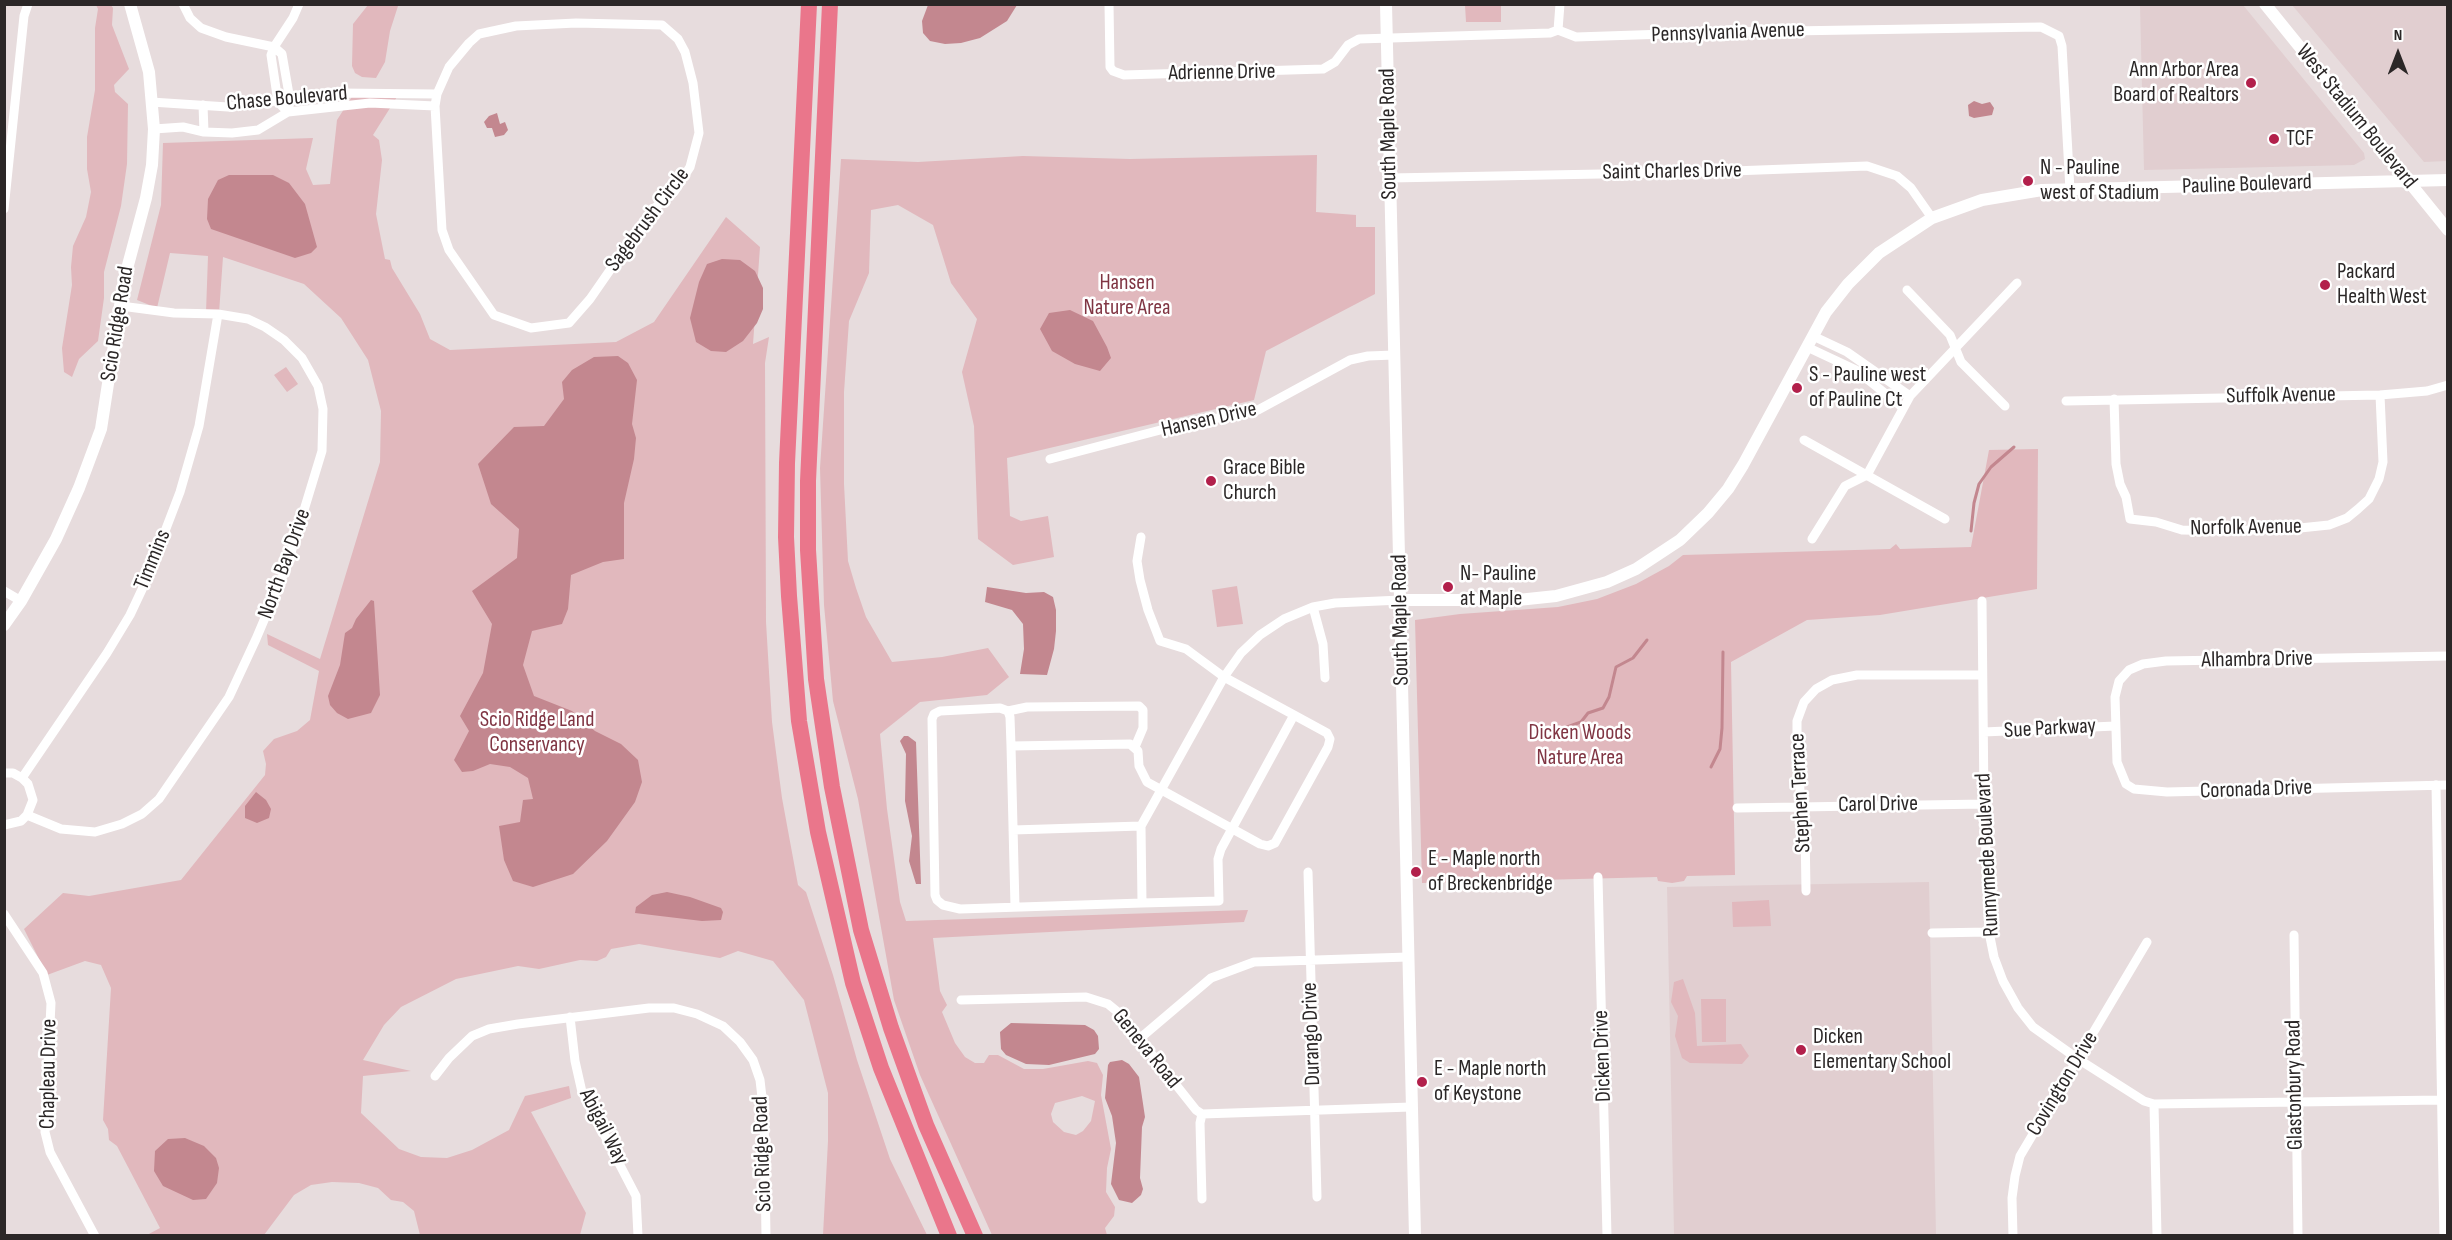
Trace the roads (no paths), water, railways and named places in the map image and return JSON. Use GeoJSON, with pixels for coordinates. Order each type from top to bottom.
{"type":"FeatureCollection","features":[{"type":"Feature","properties":{"kind":"highway"},"geometry":{"type":"LineString","coordinates":[[809,4],[787,484],[789,596],[799,721],[824,863],[853,983],[881,1068],[949,1236]]}},
{"type":"Feature","properties":{"kind":"highway"},"geometry":{"type":"LineString","coordinates":[[830,4],[808,481],[808,550],[816,679],[832,787],[861,930],[891,1028],[922,1114],[975,1236]]}},
{"type":"Feature","properties":{"kind":"street"},"geometry":{"type":"LineString","coordinates":[[4,209],[24,16],[28,4]]}},
{"type":"Feature","properties":{"kind":"street","name":"Scio Ridge Road"},"geometry":{"type":"LineString","coordinates":[[4,625],[21,601],[56,540],[80,488],[101,429],[130,252],[148,187],[154,129],[148,72],[130,4]]}},
{"type":"Feature","properties":{"kind":"street"},"geometry":{"type":"LineString","coordinates":[[183,4],[190,18],[201,28],[226,37],[274,46],[282,54],[290,100],[288,112]]}},
{"type":"Feature","properties":{"kind":"street"},"geometry":{"type":"LineString","coordinates":[[288,112],[278,102],[271,55],[299,4]]}},
{"type":"Feature","properties":{"kind":"street","name":"Adrienne Drive"},"geometry":{"type":"LineString","coordinates":[[1109,4],[1110,66],[1113,71],[1124,75],[1323,69],[1335,62],[1343,50],[1354,41],[1387,38]]}},
{"type":"Feature","properties":{"kind":"street","name":"South Maple Road"},"geometry":{"type":"LineString","coordinates":[[1386,4],[1415,1236]]}},
{"type":"Feature","properties":{"kind":"street"},"geometry":{"type":"LineString","coordinates":[[1558,30],[1560,4]]}},
{"type":"Feature","properties":{"kind":"street","name":"West Stadium Boulevard"},"geometry":{"type":"LineString","coordinates":[[2265,4],[2448,230]]}},
{"type":"Feature","properties":{"kind":"street","name":"Sagebrush Circle"},"geometry":{"type":"LineString","coordinates":[[576,23],[662,25],[678,39],[686,52],[696,100],[699,133],[690,167],[674,192],[651,211],[590,299],[569,323],[531,328],[494,315],[449,250],[442,230],[435,106],[437,94],[449,67],[479,34],[516,26],[576,23]]}},
{"type":"Feature","properties":{"kind":"street","name":"Pennsylvania Avenue"},"geometry":{"type":"LineString","coordinates":[[1387,38],[1550,33],[1558,30],[1576,37],[2031,25],[2051,30],[2059,36],[2062,46],[2070,190]]}},
{"type":"Feature","properties":{"kind":"street","name":"Chase Boulevard"},"geometry":{"type":"LineString","coordinates":[[370,92],[370,103]]}},
{"type":"Feature","properties":{"kind":"street","name":"Chase Boulevard"},"geometry":{"type":"LineString","coordinates":[[151,102],[228,106],[278,102],[338,93],[437,94]]}},
{"type":"Feature","properties":{"kind":"street","name":"Chase Boulevard"},"geometry":{"type":"LineString","coordinates":[[154,129],[183,127],[204,132],[232,133],[258,130],[288,112],[370,103],[435,106]]}},
{"type":"Feature","properties":{"kind":"street","name":"Chase Boulevard"},"geometry":{"type":"LineString","coordinates":[[203,105],[204,132]]}},
{"type":"Feature","properties":{"kind":"street","name":"Saint Charles Drive"},"geometry":{"type":"LineString","coordinates":[[1390,178],[1706,172],[1867,166],[1898,176],[1911,188],[1932,218]]}},
{"type":"Feature","properties":{"kind":"street","name":"Pauline Boulevard"},"geometry":{"type":"LineString","coordinates":[[1401,600],[1518,600],[1556,596],[1607,582],[1636,569],[1680,540],[1708,513],[1728,489],[1827,312],[1862,268],[1904,234],[1932,218],[1962,206],[1999,196],[2042,190],[2448,180]]}},
{"type":"Feature","properties":{"kind":"street"},"geometry":{"type":"LineString","coordinates":[[1812,539],[1845,486],[1866,475],[1910,396],[2017,283]]}},
{"type":"Feature","properties":{"kind":"street"},"geometry":{"type":"LineString","coordinates":[[1907,290],[1950,335],[1961,362],[2005,406]]}},
{"type":"Feature","properties":{"kind":"street","name":"North Bay Drive"},"geometry":{"type":"LineString","coordinates":[[27,815],[61,829],[95,832],[122,824],[142,814],[159,799],[229,698],[287,566],[322,451],[323,409],[318,386],[302,358],[284,340],[248,319],[218,314],[174,313],[121,306]]}},
{"type":"Feature","properties":{"kind":"street","name":"Timmins"},"geometry":{"type":"LineString","coordinates":[[22,778],[107,653],[130,615],[146,581],[180,492],[199,426],[218,314]]}},
{"type":"Feature","properties":{"kind":"street"},"geometry":{"type":"LineString","coordinates":[[1810,341],[1847,352],[1910,396]]}},
{"type":"Feature","properties":{"kind":"street"},"geometry":{"type":"LineString","coordinates":[[1810,341],[1856,370],[1902,407]]}},
{"type":"Feature","properties":{"kind":"street","name":"Hansen Drive"},"geometry":{"type":"LineString","coordinates":[[1050,459],[1168,428],[1258,410],[1350,360],[1368,356],[1394,355]]}},
{"type":"Feature","properties":{"kind":"street","name":"Suffolk Avenue"},"geometry":{"type":"LineString","coordinates":[[2066,401],[2380,395],[2427,391],[2448,385]]}},
{"type":"Feature","properties":{"kind":"street","name":"Norfolk Avenue"},"geometry":{"type":"LineString","coordinates":[[2114,399],[2116,464],[2130,519],[2156,522],[2182,530],[2227,531],[2329,525],[2347,518],[2358,509],[2369,499],[2379,479],[2383,462],[2380,395]]}},
{"type":"Feature","properties":{"kind":"street"},"geometry":{"type":"LineString","coordinates":[[1804,440],[1945,519]]}},
{"type":"Feature","properties":{"kind":"street"},"geometry":{"type":"LineString","coordinates":[[1011,746],[1125,743],[1135,747],[1138,751],[1139,766],[1147,782],[1260,844],[1268,846],[1275,843],[1328,747],[1330,739],[1327,733],[1224,677],[1186,649],[1160,641],[1148,610],[1139,574],[1137,561],[1141,537]]}},
{"type":"Feature","properties":{"kind":"street"},"geometry":{"type":"LineString","coordinates":[[4,591],[21,601]]}},
{"type":"Feature","properties":{"kind":"street"},"geometry":{"type":"LineString","coordinates":[[1142,903],[1141,826],[1224,677],[1241,653],[1260,634],[1284,619],[1313,607],[1335,603],[1401,600]]}},
{"type":"Feature","properties":{"kind":"street","name":"Runnymede Boulevard"},"geometry":{"type":"LineString","coordinates":[[1982,601],[1984,804],[1989,932],[1994,957],[2003,981],[2018,1008],[2033,1027],[2078,1059],[2144,1101],[2154,1104],[2441,1100]]}},
{"type":"Feature","properties":{"kind":"street"},"geometry":{"type":"LineString","coordinates":[[1313,607],[1323,644],[1325,678]]}},
{"type":"Feature","properties":{"kind":"street","name":"Alhambra Drive"},"geometry":{"type":"LineString","coordinates":[[2115,726],[2115,697],[2119,681],[2129,670],[2143,664],[2166,661],[2448,656]]}},
{"type":"Feature","properties":{"kind":"street","name":"Stephen Terrace"},"geometry":{"type":"LineString","coordinates":[[1806,891],[1805,827],[1801,806],[1797,721],[1804,702],[1816,689],[1832,680],[1857,675],[1982,675]]}},
{"type":"Feature","properties":{"kind":"street"},"geometry":{"type":"LineString","coordinates":[[1135,747],[1143,728],[1143,710],[1139,706],[1027,707],[1008,711],[1000,708],[940,711],[932,719],[934,895],[943,905],[951,907],[1219,901],[1218,859],[1221,849],[1294,715]]}},
{"type":"Feature","properties":{"kind":"street"},"geometry":{"type":"LineString","coordinates":[[1008,711],[1015,907]]}},
{"type":"Feature","properties":{"kind":"street","name":"Sue Parkway"},"geometry":{"type":"LineString","coordinates":[[1984,732],[2115,726]]}},
{"type":"Feature","properties":{"kind":"street","name":"Coronada Drive"},"geometry":{"type":"LineString","coordinates":[[2115,726],[2117,762],[2120,773],[2126,784],[2134,789],[2147,792],[2448,785]]}},
{"type":"Feature","properties":{"kind":"street"},"geometry":{"type":"LineString","coordinates":[[4,773],[13,773],[22,778],[32,792],[31,808],[27,815],[21,821],[4,825]]}},
{"type":"Feature","properties":{"kind":"street"},"geometry":{"type":"LineString","coordinates":[[2436,785],[2443,920],[2441,1100],[2444,1236]]}},
{"type":"Feature","properties":{"kind":"street","name":"Carol Drive"},"geometry":{"type":"LineString","coordinates":[[1737,808],[1984,804]]}},
{"type":"Feature","properties":{"kind":"street"},"geometry":{"type":"LineString","coordinates":[[1013,830],[1141,826]]}},
{"type":"Feature","properties":{"kind":"street","name":"Durango Drive"},"geometry":{"type":"LineString","coordinates":[[1308,872],[1317,1197]]}},
{"type":"Feature","properties":{"kind":"street","name":"Dicken Drive"},"geometry":{"type":"LineString","coordinates":[[1598,877],[1607,1236]]}},
{"type":"Feature","properties":{"kind":"street","name":"Chapleau Drive"},"geometry":{"type":"LineString","coordinates":[[4,914],[43,973],[51,1003],[45,1132],[50,1152],[95,1236]]}},
{"type":"Feature","properties":{"kind":"street"},"geometry":{"type":"LineString","coordinates":[[1932,933],[1989,932]]}},
{"type":"Feature","properties":{"kind":"street","name":"Glastonbury Road"},"geometry":{"type":"LineString","coordinates":[[2294,935],[2298,1236]]}},
{"type":"Feature","properties":{"kind":"street","name":"Covington Drive"},"geometry":{"type":"LineString","coordinates":[[2013,1236],[2012,1198],[2020,1156],[2147,942]]}},
{"type":"Feature","properties":{"kind":"street"},"geometry":{"type":"LineString","coordinates":[[1138,1040],[1211,978],[1254,962],[1408,957]]}},
{"type":"Feature","properties":{"kind":"street","name":"Geneva Road"},"geometry":{"type":"LineString","coordinates":[[961,1000],[1074,998],[1098,1000],[1108,1004],[1119,1013],[1138,1040],[1196,1110],[1202,1114]]}},
{"type":"Feature","properties":{"kind":"street","name":"Scio Ridge Road"},"geometry":{"type":"LineString","coordinates":[[435,1076],[449,1058],[472,1036],[489,1029],[649,1008],[674,1008],[698,1014],[723,1026],[740,1042],[753,1060],[760,1080],[764,1115],[766,1236]]}},
{"type":"Feature","properties":{"kind":"street","name":"Abigail Way"},"geometry":{"type":"LineString","coordinates":[[570,1017],[575,1061],[582,1092],[636,1196],[638,1236]]}},
{"type":"Feature","properties":{"kind":"street"},"geometry":{"type":"LineString","coordinates":[[2154,1104],[2157,1236]]}},
{"type":"Feature","properties":{"kind":"street"},"geometry":{"type":"LineString","coordinates":[[1202,1199],[1200,1124],[1202,1114],[1411,1107]]}},
{"type":"Feature","properties":{"kind":"waterway"},"geometry":{"type":"LineString","coordinates":[[1971,531],[1979,484],[1991,467],[2014,447]]}},
{"type":"Feature","properties":{"kind":"waterway"},"geometry":{"type":"LineString","coordinates":[[1555,739],[1567,727],[1581,722],[1588,713],[1603,708],[1609,697],[1616,667],[1633,658],[1647,640]]}},
{"type":"Feature","properties":{"kind":"waterway"},"geometry":{"type":"LineString","coordinates":[[1711,767],[1720,749],[1723,652]]}},
{"type":"Feature","properties":{"kind":"place","name":"Ann Arbor Area Board of Realtors"},"geometry":{"type":"Point","coordinates":[2251,83]}},
{"type":"Feature","properties":{"kind":"place","name":"TCF"},"geometry":{"type":"Point","coordinates":[2274,139]}},
{"type":"Feature","properties":{"kind":"place","name":"N - Pauline west of Stadium"},"geometry":{"type":"Point","coordinates":[2028,181]}},
{"type":"Feature","properties":{"kind":"place","name":"Packard Health West"},"geometry":{"type":"Point","coordinates":[2325,285]}},
{"type":"Feature","properties":{"kind":"place","name":"S - Pauline west of Pauline Ct"},"geometry":{"type":"Point","coordinates":[1797,388]}},
{"type":"Feature","properties":{"kind":"place","name":"Grace Bible Church"},"geometry":{"type":"Point","coordinates":[1211,481]}},
{"type":"Feature","properties":{"kind":"place","name":"N- Pauline at Maple"},"geometry":{"type":"Point","coordinates":[1448,587]}},
{"type":"Feature","properties":{"kind":"place","name":"E - Maple north of Breckenbridge"},"geometry":{"type":"Point","coordinates":[1416,872]}},
{"type":"Feature","properties":{"kind":"place","name":"Dicken Elementary School"},"geometry":{"type":"Point","coordinates":[1801,1050]}},
{"type":"Feature","properties":{"kind":"place","name":"E - Maple north of Keystone"},"geometry":{"type":"Point","coordinates":[1422,1082]}},
{"type":"Feature","properties":{"kind":"park label","name":"Hansen Nature Area"},"geometry":{"type":"Point","coordinates":[1127,296]}},
{"type":"Feature","properties":{"kind":"park label","name":"Scio Ridge Land Conservancy"},"geometry":{"type":"Point","coordinates":[537,732]}},
{"type":"Feature","properties":{"kind":"park label","name":"Dicken Woods Nature Area"},"geometry":{"type":"Point","coordinates":[1580,746]}}]}
